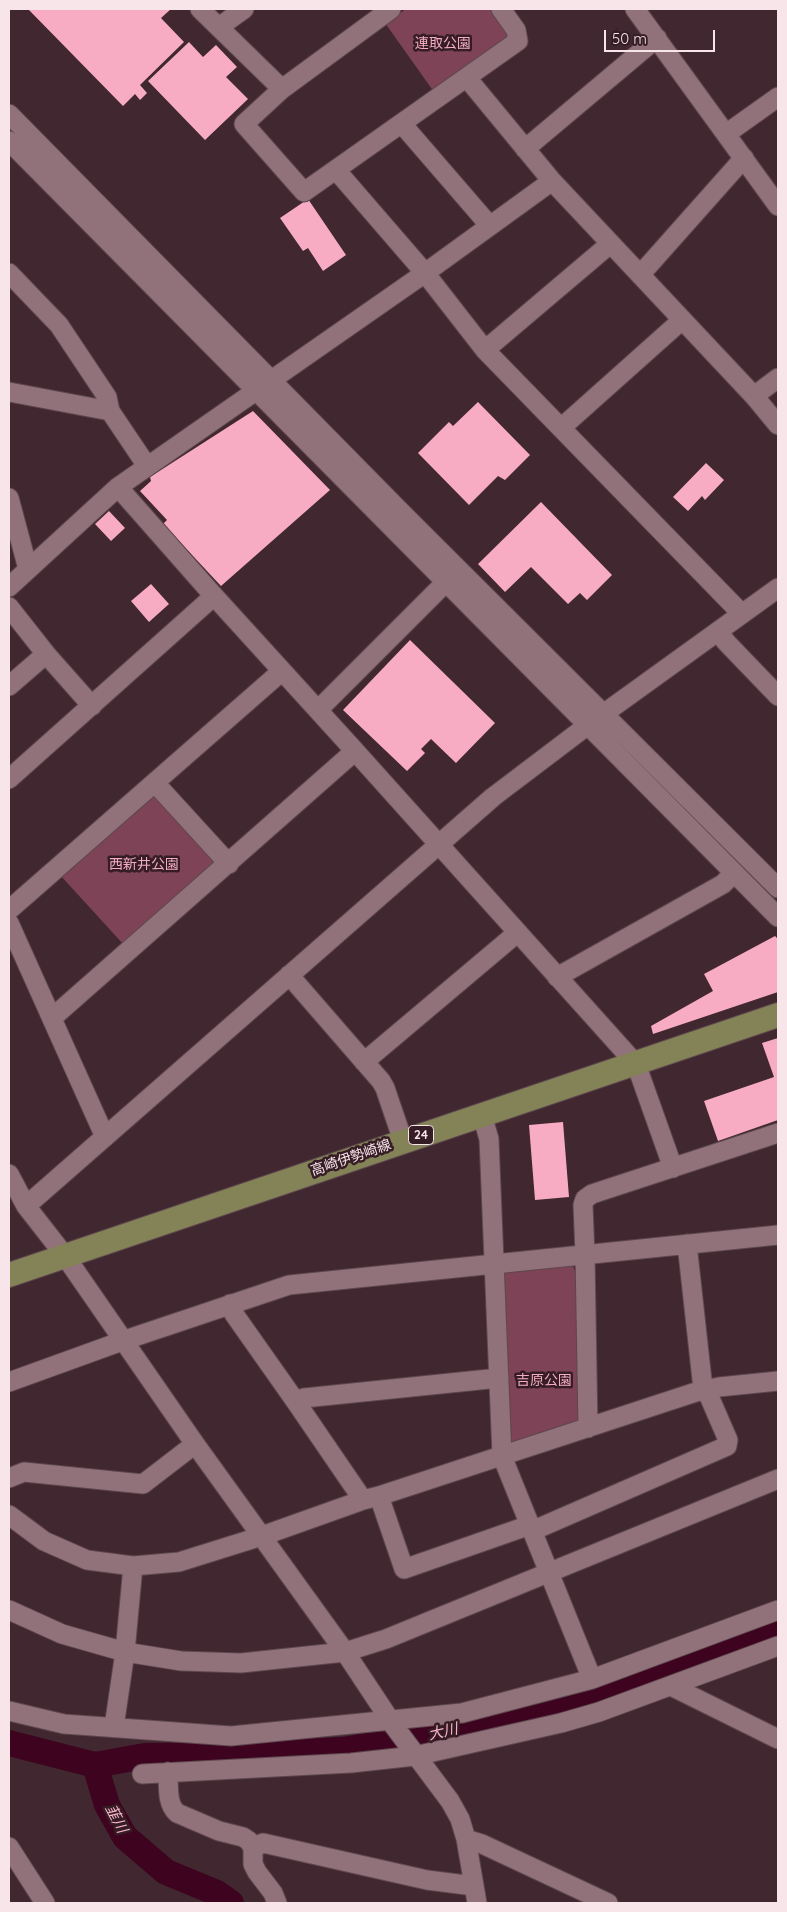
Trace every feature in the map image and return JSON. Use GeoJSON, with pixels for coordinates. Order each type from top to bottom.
{"type":"FeatureCollection","features":[{"type":"Feature","properties":{"kind":"main road","name":"高崎伊勢崎線"},"geometry":{"type":"LineString","coordinates":[[9,1275],[778,1015]]}},
{"type":"Feature","properties":{"kind":"street"},"geometry":{"type":"LineString","coordinates":[[200,9],[282,90]]}},
{"type":"Feature","properties":{"kind":"street"},"geometry":{"type":"LineString","coordinates":[[218,27],[244,9]]}},
{"type":"Feature","properties":{"kind":"street"},"geometry":{"type":"LineString","coordinates":[[391,9],[370,15],[244,124],[304,192],[518,41],[516,30],[501,9]]}},
{"type":"Feature","properties":{"kind":"street"},"geometry":{"type":"LineString","coordinates":[[635,9],[778,206]]}},
{"type":"Feature","properties":{"kind":"street"},"geometry":{"type":"LineString","coordinates":[[525,149],[657,38]]}},
{"type":"Feature","properties":{"kind":"street"},"geometry":{"type":"LineString","coordinates":[[467,78],[552,181],[754,396],[778,425]]}},
{"type":"Feature","properties":{"kind":"street"},"geometry":{"type":"LineString","coordinates":[[726,134],[778,97]]}},
{"type":"Feature","properties":{"kind":"street"},"geometry":{"type":"LineString","coordinates":[[9,114],[271,380],[596,719],[734,873],[778,917]]}},
{"type":"Feature","properties":{"kind":"street"},"geometry":{"type":"LineString","coordinates":[[402,124],[490,226]]}},
{"type":"Feature","properties":{"kind":"street"},"geometry":{"type":"LineString","coordinates":[[9,141],[446,582],[778,888]]}},
{"type":"Feature","properties":{"kind":"street"},"geometry":{"type":"LineString","coordinates":[[640,275],[744,158]]}},
{"type":"Feature","properties":{"kind":"street"},"geometry":{"type":"LineString","coordinates":[[336,170],[425,273],[485,350],[742,614]]}},
{"type":"Feature","properties":{"kind":"street"},"geometry":{"type":"LineString","coordinates":[[9,587],[118,487],[425,273],[552,181]]}},
{"type":"Feature","properties":{"kind":"street"},"geometry":{"type":"LineString","coordinates":[[485,350],[610,244]]}},
{"type":"Feature","properties":{"kind":"street"},"geometry":{"type":"LineString","coordinates":[[9,273],[59,326],[107,397],[110,411],[147,466]]}},
{"type":"Feature","properties":{"kind":"street"},"geometry":{"type":"LineString","coordinates":[[561,428],[682,320]]}},
{"type":"Feature","properties":{"kind":"street"},"geometry":{"type":"LineString","coordinates":[[754,396],[778,378]]}},
{"type":"Feature","properties":{"kind":"street"},"geometry":{"type":"LineString","coordinates":[[9,392],[110,411]]}},
{"type":"Feature","properties":{"kind":"street"},"geometry":{"type":"LineString","coordinates":[[118,487],[634,1063],[673,1168]]}},
{"type":"Feature","properties":{"kind":"street"},"geometry":{"type":"LineString","coordinates":[[9,498],[28,569]]}},
{"type":"Feature","properties":{"kind":"street"},"geometry":{"type":"LineString","coordinates":[[318,710],[446,582]]}},
{"type":"Feature","properties":{"kind":"street"},"geometry":{"type":"LineString","coordinates":[[26,1206],[493,797],[596,719],[778,588]]}},
{"type":"Feature","properties":{"kind":"street"},"geometry":{"type":"LineString","coordinates":[[9,779],[214,596]]}},
{"type":"Feature","properties":{"kind":"street"},"geometry":{"type":"LineString","coordinates":[[9,607],[46,654],[92,706]]}},
{"type":"Feature","properties":{"kind":"street"},"geometry":{"type":"LineString","coordinates":[[718,632],[778,696]]}},
{"type":"Feature","properties":{"kind":"street"},"geometry":{"type":"LineString","coordinates":[[9,686],[46,654]]}},
{"type":"Feature","properties":{"kind":"street"},"geometry":{"type":"LineString","coordinates":[[9,910],[282,671]]}},
{"type":"Feature","properties":{"kind":"street"},"geometry":{"type":"LineString","coordinates":[[52,1018],[355,751]]}},
{"type":"Feature","properties":{"kind":"street"},"geometry":{"type":"LineString","coordinates":[[155,783],[229,864]]}},
{"type":"Feature","properties":{"kind":"street"},"geometry":{"type":"LineString","coordinates":[[557,977],[723,884],[734,873]]}},
{"type":"Feature","properties":{"kind":"street"},"geometry":{"type":"LineString","coordinates":[[9,923],[17,962],[52,1018],[105,1137]]}},
{"type":"Feature","properties":{"kind":"street"},"geometry":{"type":"LineString","coordinates":[[364,1062],[517,933]]}},
{"type":"Feature","properties":{"kind":"street"},"geometry":{"type":"LineString","coordinates":[[289,975],[385,1088],[403,1141]]}},
{"type":"Feature","properties":{"kind":"street"},"geometry":{"type":"LineString","coordinates":[[482,1115],[488,1139],[502,1456],[592,1678]]}},
{"type":"Feature","properties":{"kind":"street"},"geometry":{"type":"LineString","coordinates":[[588,1428],[586,1254],[583,1205],[585,1199],[592,1194],[778,1133]]}},
{"type":"Feature","properties":{"kind":"street"},"geometry":{"type":"LineString","coordinates":[[9,1174],[26,1206],[65,1256],[125,1340],[196,1444],[345,1652],[413,1753],[450,1800],[460,1819],[466,1839],[475,1895],[427,1880],[263,1844],[253,1848]]}},
{"type":"Feature","properties":{"kind":"street"},"geometry":{"type":"LineString","coordinates":[[9,1382],[125,1340],[289,1285],[778,1235]]}},
{"type":"Feature","properties":{"kind":"street"},"geometry":{"type":"LineString","coordinates":[[230,1304],[234,1314],[296,1402],[371,1498],[404,1570],[531,1528],[727,1446],[728,1440],[702,1380],[687,1244]]}},
{"type":"Feature","properties":{"kind":"street"},"geometry":{"type":"LineString","coordinates":[[296,1402],[304,1398],[499,1378]]}},
{"type":"Feature","properties":{"kind":"street"},"geometry":{"type":"LineString","coordinates":[[9,1515],[44,1541],[87,1560],[133,1566],[179,1562],[696,1392],[778,1381]]}},
{"type":"Feature","properties":{"kind":"street"},"geometry":{"type":"LineString","coordinates":[[9,1478],[24,1472],[143,1484],[196,1444]]}},
{"type":"Feature","properties":{"kind":"street"},"geometry":{"type":"LineString","coordinates":[[9,1610],[62,1634],[125,1652],[181,1661],[241,1663],[345,1652],[386,1639],[778,1479]]}},
{"type":"Feature","properties":{"kind":"street"},"geometry":{"type":"LineString","coordinates":[[114,1727],[125,1652],[133,1566]]}},
{"type":"Feature","properties":{"kind":"street"},"geometry":{"type":"LineString","coordinates":[[9,1710],[64,1724],[231,1736],[392,1723],[462,1713],[592,1678],[778,1610]]}},
{"type":"Feature","properties":{"kind":"street"},"geometry":{"type":"LineString","coordinates":[[142,1774],[351,1763],[561,1724],[599,1712],[778,1646]]}},
{"type":"Feature","properties":{"kind":"street"},"geometry":{"type":"LineString","coordinates":[[670,1686],[778,1739]]}},
{"type":"Feature","properties":{"kind":"street"},"geometry":{"type":"LineString","coordinates":[[168,1772],[172,1809],[177,1813],[219,1831],[243,1837],[249,1841],[253,1848],[253,1864],[278,1903]]}},
{"type":"Feature","properties":{"kind":"street"},"geometry":{"type":"LineString","coordinates":[[466,1839],[482,1844],[608,1903]]}},
{"type":"Feature","properties":{"kind":"street"},"geometry":{"type":"LineString","coordinates":[[9,1847],[45,1903]]}},
{"type":"Feature","properties":{"kind":"green space","name":"連取公園"},"geometry":{"type":"Polygon","coordinates":[[[406,9],[494,9],[510,31],[509,40],[434,92],[385,23],[406,9]]]}},
{"type":"Feature","properties":{"kind":"green space","name":"西新井公園"},"geometry":{"type":"Polygon","coordinates":[[[154,794],[219,859],[124,945],[60,875],[154,794]]]}},
{"type":"Feature","properties":{"kind":"green space","name":"吉原公園"},"geometry":{"type":"Polygon","coordinates":[[[572,1264],[575,1271],[582,1416],[580,1422],[514,1444],[510,1441],[503,1274],[507,1270],[572,1264]]]}},
{"type":"Feature","properties":{"kind":"building"},"geometry":{"type":"Polygon","coordinates":[[[28,9],[171,9],[161,18],[184,42],[140,85],[147,93],[140,100],[135,94],[123,106],[28,9]]]}},
{"type":"Feature","properties":{"kind":"building"},"geometry":{"type":"Polygon","coordinates":[[[189,42],[203,57],[216,45],[237,67],[226,77],[248,99],[205,140],[148,81],[189,42]]]}},
{"type":"Feature","properties":{"kind":"building"},"geometry":{"type":"Polygon","coordinates":[[[308,199],[346,255],[323,271],[308,248],[303,251],[280,218],[308,199]]]}},
{"type":"Feature","properties":{"kind":"building"},"geometry":{"type":"Polygon","coordinates":[[[478,402],[530,455],[505,480],[498,476],[469,505],[418,453],[449,422],[453,426],[478,402]]]}},
{"type":"Feature","properties":{"kind":"building"},"geometry":{"type":"Polygon","coordinates":[[[253,411],[330,490],[221,586],[163,524],[167,520],[140,491],[151,481],[150,477],[253,411]]]}},
{"type":"Feature","properties":{"kind":"building"},"geometry":{"type":"Polygon","coordinates":[[[706,463],[724,480],[705,500],[702,496],[688,511],[673,497],[706,463]]]}},
{"type":"Feature","properties":{"kind":"building"},"geometry":{"type":"Polygon","coordinates":[[[541,502],[612,575],[587,600],[580,593],[568,604],[531,567],[505,592],[478,564],[541,502]]]}},
{"type":"Feature","properties":{"kind":"building"},"geometry":{"type":"Polygon","coordinates":[[[109,511],[125,528],[111,541],[95,524],[109,511]]]}},
{"type":"Feature","properties":{"kind":"building"},"geometry":{"type":"Polygon","coordinates":[[[151,584],[169,604],[149,622],[131,601],[151,584]]]}},
{"type":"Feature","properties":{"kind":"building"},"geometry":{"type":"Polygon","coordinates":[[[410,640],[495,723],[456,763],[431,739],[421,749],[425,753],[407,771],[343,710],[410,640]]]}},
{"type":"Feature","properties":{"kind":"building"},"geometry":{"type":"Polygon","coordinates":[[[775,936],[778,939],[778,992],[653,1034],[651,1026],[713,991],[704,974],[775,936]]]}},
{"type":"Feature","properties":{"kind":"building"},"geometry":{"type":"Polygon","coordinates":[[[778,1038],[778,1120],[718,1141],[704,1101],[774,1077],[762,1043],[778,1038]]]}},
{"type":"Feature","properties":{"kind":"building"},"geometry":{"type":"Polygon","coordinates":[[[563,1122],[569,1197],[535,1200],[529,1125],[563,1122]]]}},
{"type":"Feature","properties":{"kind":"waterway","name":"大川"},"geometry":{"type":"LineString","coordinates":[[9,1743],[95,1765],[145,1756],[238,1755],[343,1750],[416,1738],[466,1724],[585,1700],[778,1630]]}},
{"type":"Feature","properties":{"kind":"waterway","name":"韮川"},"geometry":{"type":"LineString","coordinates":[[95,1765],[107,1805],[125,1837],[166,1872],[217,1893],[231,1903]]}}]}
